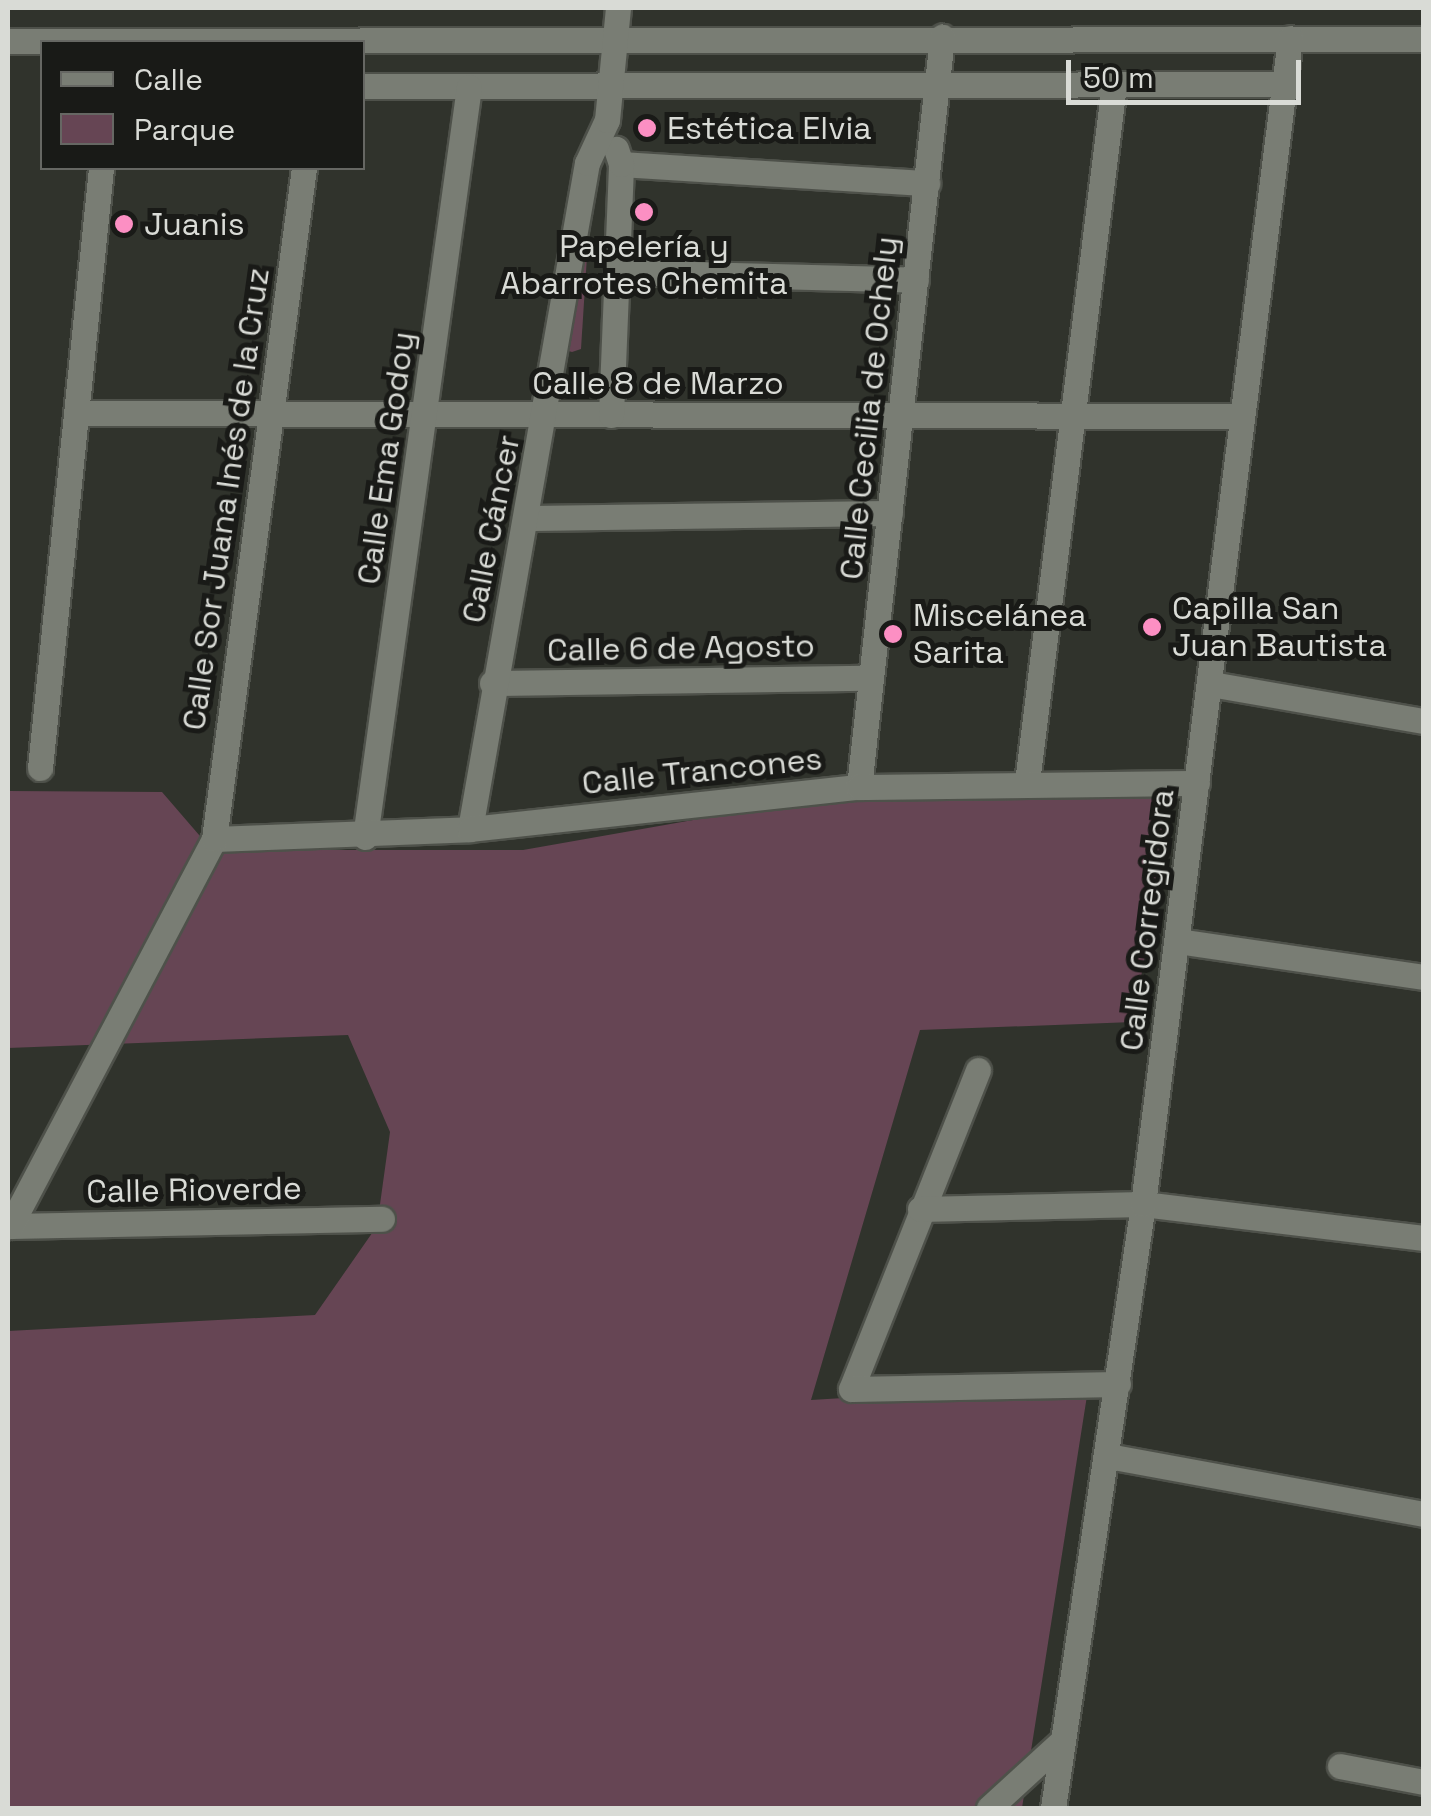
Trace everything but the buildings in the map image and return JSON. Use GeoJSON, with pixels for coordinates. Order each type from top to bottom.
{"type":"FeatureCollection","features":[{"type":"Feature","properties":{"kind":"street","name":"Calle Cáncer"},"geometry":{"type":"LineString","coordinates":[[470,829],[492,682],[547,415],[587,163],[607,120],[619,35],[618,8]]}},
{"type":"Feature","properties":{"kind":"street"},"geometry":{"type":"LineString","coordinates":[[200,40],[619,35],[1424,38]]}},
{"type":"Feature","properties":{"kind":"street","name":"Calle Cecilia de Ochely"},"geometry":{"type":"LineString","coordinates":[[859,787],[942,36]]}},
{"type":"Feature","properties":{"kind":"street","name":"Calle Corregidora"},"geometry":{"type":"LineString","coordinates":[[1053,1808],[1143,1204],[1290,38]]}},
{"type":"Feature","properties":{"kind":"street"},"geometry":{"type":"LineString","coordinates":[[8,41],[40,41]]}},
{"type":"Feature","properties":{"kind":"street"},"geometry":{"type":"LineString","coordinates":[[365,86],[1282,84]]}},
{"type":"Feature","properties":{"kind":"street"},"geometry":{"type":"LineString","coordinates":[[1027,782],[1114,85]]}},
{"type":"Feature","properties":{"kind":"street","name":"Calle Ema Godoy"},"geometry":{"type":"LineString","coordinates":[[365,838],[469,87]]}},
{"type":"Feature","properties":{"kind":"street"},"geometry":{"type":"LineString","coordinates":[[607,120],[621,164],[611,415]]}},
{"type":"Feature","properties":{"kind":"street"},"geometry":{"type":"LineString","coordinates":[[621,164],[927,183]]}},
{"type":"Feature","properties":{"kind":"street"},"geometry":{"type":"LineString","coordinates":[[40,768],[100,170]]}},
{"type":"Feature","properties":{"kind":"street","name":"Calle Sor Juana Inés de la Cruz"},"geometry":{"type":"LineString","coordinates":[[214,839],[304,170]]}},
{"type":"Feature","properties":{"kind":"street"},"geometry":{"type":"LineString","coordinates":[[619,272],[916,280]]}},
{"type":"Feature","properties":{"kind":"street","name":"Calle 8 de Marzo"},"geometry":{"type":"LineString","coordinates":[[76,413],[1240,416]]}},
{"type":"Feature","properties":{"kind":"street"},"geometry":{"type":"LineString","coordinates":[[527,518],[890,512]]}},
{"type":"Feature","properties":{"kind":"street","name":"Calle 6 de Agosto"},"geometry":{"type":"LineString","coordinates":[[492,682],[871,678]]}},
{"type":"Feature","properties":{"kind":"street"},"geometry":{"type":"LineString","coordinates":[[1211,684],[1424,721]]}},
{"type":"Feature","properties":{"kind":"street","name":"Calle Trancones"},"geometry":{"type":"LineString","coordinates":[[214,839],[365,838],[859,787],[1027,782],[1197,783]]}},
{"type":"Feature","properties":{"kind":"street"},"geometry":{"type":"LineString","coordinates":[[8,1226],[214,839]]}},
{"type":"Feature","properties":{"kind":"street"},"geometry":{"type":"LineString","coordinates":[[1177,941],[1424,977]]}},
{"type":"Feature","properties":{"kind":"street"},"geometry":{"type":"LineString","coordinates":[[978,1070],[851,1389],[1118,1384]]}},
{"type":"Feature","properties":{"kind":"street"},"geometry":{"type":"LineString","coordinates":[[920,1209],[1143,1204],[1424,1238]]}},
{"type":"Feature","properties":{"kind":"street","name":"Calle Rioverde"},"geometry":{"type":"LineString","coordinates":[[8,1226],[382,1219]]}},
{"type":"Feature","properties":{"kind":"street"},"geometry":{"type":"LineString","coordinates":[[1108,1456],[1424,1514]]}},
{"type":"Feature","properties":{"kind":"street"},"geometry":{"type":"LineString","coordinates":[[989,1808],[1061,1742]]}},
{"type":"Feature","properties":{"kind":"street"},"geometry":{"type":"LineString","coordinates":[[1340,1766],[1424,1782]]}},
{"type":"Feature","properties":{"kind":"green space"},"geometry":{"type":"Polygon","coordinates":[[[591,194],[581,349],[572,352],[562,349],[591,194]]]}},
{"type":"Feature","properties":{"kind":"green space"},"geometry":{"type":"Polygon","coordinates":[[[8,791],[162,792],[212,850],[523,850],[835,795],[1154,792],[1170,816],[1133,1022],[920,1030],[811,1400],[1089,1383],[1022,1808],[8,1808],[8,1331],[315,1315],[377,1226],[390,1132],[348,1035],[8,1048],[8,791]]]}},
{"type":"Feature","properties":{"kind":"place","name":"Estética Elvia"},"geometry":{"type":"Point","coordinates":[647,128]}},
{"type":"Feature","properties":{"kind":"place","name":"Papelería y Abarrotes Chemita"},"geometry":{"type":"Point","coordinates":[644,212]}},
{"type":"Feature","properties":{"kind":"place","name":"Juanis"},"geometry":{"type":"Point","coordinates":[124,224]}},
{"type":"Feature","properties":{"kind":"place","name":"Capilla San Juan Bautista"},"geometry":{"type":"Point","coordinates":[1152,627]}},
{"type":"Feature","properties":{"kind":"place","name":"Miscelánea Sarita"},"geometry":{"type":"Point","coordinates":[893,634]}}]}
